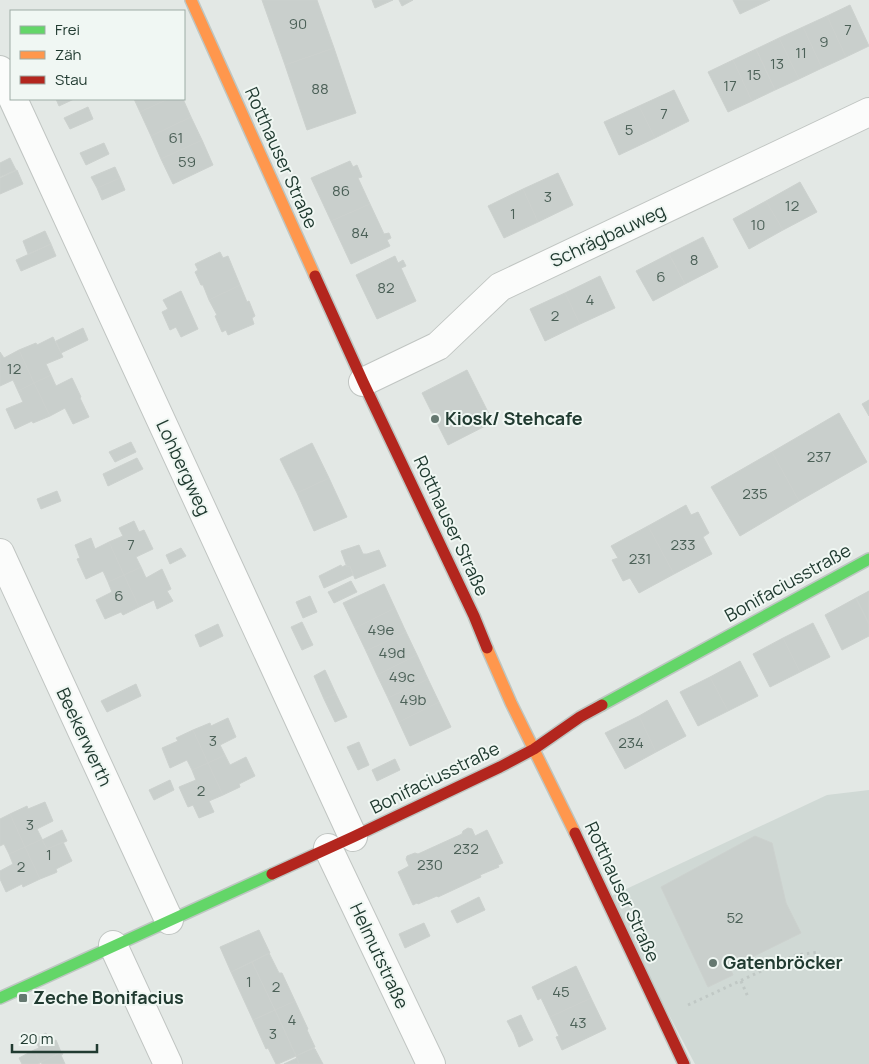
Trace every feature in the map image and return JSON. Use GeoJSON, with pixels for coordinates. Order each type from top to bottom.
{"type":"FeatureCollection","features":[{"type":"Feature","properties":{"kind":"main road","name":"Rotthauser Straße"},"geometry":{"type":"LineString","coordinates":[[191,0],[363,382],[474,616],[508,697],[684,1064]]}},
{"type":"Feature","properties":{"kind":"main road","name":"Bonifaciusstraße"},"geometry":{"type":"LineString","coordinates":[[0,998],[353,837],[492,771],[534,749],[580,718],[869,559]]}},
{"type":"Feature","properties":{"kind":"street"},"geometry":{"type":"LineString","coordinates":[[0,70],[10,92]]}},
{"type":"Feature","properties":{"kind":"street","name":"Lohbergweg"},"geometry":{"type":"LineString","coordinates":[[13,100],[353,837]]}},
{"type":"Feature","properties":{"kind":"street","name":"Schrägbauweg"},"geometry":{"type":"LineString","coordinates":[[363,382],[438,346],[500,287],[869,112]]}},
{"type":"Feature","properties":{"kind":"street","name":"Beekerwerth"},"geometry":{"type":"LineString","coordinates":[[0,553],[169,920]]}},
{"type":"Feature","properties":{"kind":"street","name":"Helmutstraße"},"geometry":{"type":"LineString","coordinates":[[328,848],[431,1064]]}},
{"type":"Feature","properties":{"kind":"street"},"geometry":{"type":"LineString","coordinates":[[113,945],[168,1064]]}},
{"type":"Feature","properties":{"kind":"path"},"geometry":{"type":"LineString","coordinates":[[712,993],[796,955],[820,952]]}},
{"type":"Feature","properties":{"kind":"path"},"geometry":{"type":"LineString","coordinates":[[741,980],[748,997]]}},
{"type":"Feature","properties":{"kind":"shaded area"},"geometry":{"type":"Polygon","coordinates":[[[869,790],[869,1064],[695,1064],[607,898],[827,795],[869,790]]]}},
{"type":"Feature","properties":{"kind":"building"},"geometry":{"type":"Polygon","coordinates":[[[262,0],[317,0],[334,48],[285,65],[262,0]]]}},
{"type":"Feature","properties":{"kind":"building"},"geometry":{"type":"Polygon","coordinates":[[[372,0],[393,0],[375,8],[372,0]]]}},
{"type":"Feature","properties":{"kind":"building"},"geometry":{"type":"Polygon","coordinates":[[[399,0],[413,0],[402,6],[399,0]]]}},
{"type":"Feature","properties":{"kind":"building"},"geometry":{"type":"Polygon","coordinates":[[[733,0],[770,0],[740,14],[733,0]]]}},
{"type":"Feature","properties":{"kind":"building"},"geometry":{"type":"Polygon","coordinates":[[[850,5],[869,46],[846,57],[827,16],[850,5]]]}},
{"type":"Feature","properties":{"kind":"building"},"geometry":{"type":"Polygon","coordinates":[[[827,16],[846,57],[822,68],[803,27],[827,16]]]}},
{"type":"Feature","properties":{"kind":"building"},"geometry":{"type":"Polygon","coordinates":[[[803,27],[822,68],[799,79],[779,38],[803,27]]]}},
{"type":"Feature","properties":{"kind":"building"},"geometry":{"type":"Polygon","coordinates":[[[779,38],[799,79],[775,90],[756,49],[779,38]]]}},
{"type":"Feature","properties":{"kind":"building"},"geometry":{"type":"Polygon","coordinates":[[[334,48],[356,113],[307,130],[285,65],[334,48]]]}},
{"type":"Feature","properties":{"kind":"building"},"geometry":{"type":"Polygon","coordinates":[[[756,49],[775,90],[752,101],[733,60],[756,49]]]}},
{"type":"Feature","properties":{"kind":"building"},"geometry":{"type":"Polygon","coordinates":[[[733,60],[752,101],[728,112],[708,72],[733,60]]]}},
{"type":"Feature","properties":{"kind":"building"},"geometry":{"type":"Polygon","coordinates":[[[674,90],[689,121],[655,138],[639,106],[674,90]]]}},
{"type":"Feature","properties":{"kind":"building"},"geometry":{"type":"Polygon","coordinates":[[[56,100],[72,100],[59,106],[56,100]]]}},
{"type":"Feature","properties":{"kind":"building"},"geometry":{"type":"Polygon","coordinates":[[[134,100],[166,100],[140,112],[134,100]]]}},
{"type":"Feature","properties":{"kind":"building"},"geometry":{"type":"Polygon","coordinates":[[[166,100],[183,100],[191,117],[151,136],[140,112],[166,100]]]}},
{"type":"Feature","properties":{"kind":"building"},"geometry":{"type":"Polygon","coordinates":[[[639,106],[655,138],[619,155],[604,122],[639,106]]]}},
{"type":"Feature","properties":{"kind":"building"},"geometry":{"type":"Polygon","coordinates":[[[88,107],[93,119],[70,129],[64,118],[88,107]]]}},
{"type":"Feature","properties":{"kind":"building"},"geometry":{"type":"Polygon","coordinates":[[[191,117],[202,140],[161,159],[151,136],[191,117]]]}},
{"type":"Feature","properties":{"kind":"building"},"geometry":{"type":"Polygon","coordinates":[[[202,140],[213,165],[173,184],[161,159],[202,140]]]}},
{"type":"Feature","properties":{"kind":"building"},"geometry":{"type":"Polygon","coordinates":[[[104,143],[109,154],[86,165],[80,153],[104,143]]]}},
{"type":"Feature","properties":{"kind":"building"},"geometry":{"type":"Polygon","coordinates":[[[10,158],[16,170],[0,177],[0,163],[10,158]]]}},
{"type":"Feature","properties":{"kind":"building"},"geometry":{"type":"Polygon","coordinates":[[[350,161],[353,167],[357,165],[362,177],[358,178],[370,204],[331,221],[311,178],[350,161]]]}},
{"type":"Feature","properties":{"kind":"building"},"geometry":{"type":"Polygon","coordinates":[[[115,167],[120,178],[97,188],[91,177],[115,167]]]}},
{"type":"Feature","properties":{"kind":"building"},"geometry":{"type":"Polygon","coordinates":[[[17,170],[23,184],[0,194],[0,178],[17,170]]]}},
{"type":"Feature","properties":{"kind":"building"},"geometry":{"type":"Polygon","coordinates":[[[558,173],[573,205],[538,222],[523,189],[558,173]]]}},
{"type":"Feature","properties":{"kind":"building"},"geometry":{"type":"Polygon","coordinates":[[[120,178],[125,190],[102,200],[97,188],[120,178]]]}},
{"type":"Feature","properties":{"kind":"building"},"geometry":{"type":"Polygon","coordinates":[[[800,182],[817,212],[783,230],[766,201],[800,182]]]}},
{"type":"Feature","properties":{"kind":"building"},"geometry":{"type":"Polygon","coordinates":[[[523,189],[538,222],[504,238],[488,206],[523,189]]]}},
{"type":"Feature","properties":{"kind":"building"},"geometry":{"type":"Polygon","coordinates":[[[766,201],[783,230],[749,249],[733,219],[766,201]]]}},
{"type":"Feature","properties":{"kind":"building"},"geometry":{"type":"Polygon","coordinates":[[[370,204],[384,234],[389,233],[391,238],[387,240],[390,246],[351,264],[331,221],[370,204]]]}},
{"type":"Feature","properties":{"kind":"building"},"geometry":{"type":"Polygon","coordinates":[[[45,231],[51,244],[28,254],[23,241],[45,231]]]}},
{"type":"Feature","properties":{"kind":"building"},"geometry":{"type":"Polygon","coordinates":[[[703,237],[718,267],[685,284],[669,254],[703,237]]]}},
{"type":"Feature","properties":{"kind":"building"},"geometry":{"type":"Polygon","coordinates":[[[51,244],[56,256],[21,271],[16,260],[51,244]]]}},
{"type":"Feature","properties":{"kind":"building"},"geometry":{"type":"Polygon","coordinates":[[[220,252],[223,258],[228,256],[240,285],[209,300],[195,272],[198,270],[195,264],[220,252]]]}},
{"type":"Feature","properties":{"kind":"building"},"geometry":{"type":"Polygon","coordinates":[[[669,254],[685,284],[653,301],[636,271],[669,254]]]}},
{"type":"Feature","properties":{"kind":"building"},"geometry":{"type":"Polygon","coordinates":[[[395,256],[398,263],[403,260],[406,266],[401,268],[416,301],[377,319],[356,275],[395,256]]]}},
{"type":"Feature","properties":{"kind":"building"},"geometry":{"type":"Polygon","coordinates":[[[600,276],[615,308],[580,324],[565,293],[600,276]]]}},
{"type":"Feature","properties":{"kind":"building"},"geometry":{"type":"Polygon","coordinates":[[[240,285],[255,316],[252,318],[254,324],[228,335],[226,330],[222,332],[215,316],[217,315],[209,300],[240,285]]]}},
{"type":"Feature","properties":{"kind":"building"},"geometry":{"type":"Polygon","coordinates":[[[181,291],[198,329],[181,337],[176,327],[170,330],[162,312],[168,309],[163,300],[181,291]]]}},
{"type":"Feature","properties":{"kind":"building"},"geometry":{"type":"Polygon","coordinates":[[[565,293],[580,324],[545,341],[530,309],[565,293]]]}},
{"type":"Feature","properties":{"kind":"building"},"geometry":{"type":"Polygon","coordinates":[[[83,328],[88,340],[61,353],[56,341],[83,328]]]}},
{"type":"Feature","properties":{"kind":"building"},"geometry":{"type":"Polygon","coordinates":[[[53,337],[63,357],[46,364],[51,375],[34,383],[19,350],[36,343],[37,345],[53,337]]]}},
{"type":"Feature","properties":{"kind":"building"},"geometry":{"type":"Polygon","coordinates":[[[19,350],[34,383],[18,391],[13,380],[0,386],[0,352],[4,358],[19,350]]]}},
{"type":"Feature","properties":{"kind":"building"},"geometry":{"type":"Polygon","coordinates":[[[467,370],[493,422],[448,445],[422,393],[467,370]]]}},
{"type":"Feature","properties":{"kind":"building"},"geometry":{"type":"Polygon","coordinates":[[[51,375],[56,386],[72,378],[89,417],[73,424],[65,408],[50,416],[34,383],[51,375]]]}},
{"type":"Feature","properties":{"kind":"building"},"geometry":{"type":"Polygon","coordinates":[[[34,383],[50,416],[33,423],[32,421],[15,429],[6,409],[23,402],[18,391],[34,383]]]}},
{"type":"Feature","properties":{"kind":"building"},"geometry":{"type":"Polygon","coordinates":[[[869,400],[869,416],[862,404],[869,400]]]}},
{"type":"Feature","properties":{"kind":"building"},"geometry":{"type":"Polygon","coordinates":[[[839,413],[867,462],[799,501],[772,452],[839,413]]]}},
{"type":"Feature","properties":{"kind":"building"},"geometry":{"type":"Polygon","coordinates":[[[131,442],[136,452],[115,462],[109,452],[131,442]]]}},
{"type":"Feature","properties":{"kind":"building"},"geometry":{"type":"Polygon","coordinates":[[[312,443],[329,478],[297,493],[280,459],[312,443]]]}},
{"type":"Feature","properties":{"kind":"building"},"geometry":{"type":"Polygon","coordinates":[[[772,452],[799,501],[740,536],[711,487],[772,452]]]}},
{"type":"Feature","properties":{"kind":"building"},"geometry":{"type":"Polygon","coordinates":[[[137,458],[143,469],[108,486],[103,474],[137,458]]]}},
{"type":"Feature","properties":{"kind":"building"},"geometry":{"type":"Polygon","coordinates":[[[329,478],[347,517],[314,531],[297,493],[329,478]]]}},
{"type":"Feature","properties":{"kind":"building"},"geometry":{"type":"Polygon","coordinates":[[[57,491],[61,501],[41,509],[37,499],[57,491]]]}},
{"type":"Feature","properties":{"kind":"building"},"geometry":{"type":"Polygon","coordinates":[[[686,505],[691,515],[698,512],[709,533],[703,537],[712,554],[674,574],[648,526],[686,505]]]}},
{"type":"Feature","properties":{"kind":"building"},"geometry":{"type":"Polygon","coordinates":[[[134,521],[139,532],[144,530],[153,549],[136,557],[141,567],[124,575],[109,542],[123,536],[119,528],[134,521]]]}},
{"type":"Feature","properties":{"kind":"building"},"geometry":{"type":"Polygon","coordinates":[[[648,526],[674,574],[639,593],[630,578],[623,581],[612,560],[618,558],[611,546],[648,526]]]}},
{"type":"Feature","properties":{"kind":"building"},"geometry":{"type":"Polygon","coordinates":[[[91,538],[95,549],[109,542],[124,575],[108,582],[103,571],[86,579],[77,559],[80,558],[75,545],[91,538]]]}},
{"type":"Feature","properties":{"kind":"building"},"geometry":{"type":"Polygon","coordinates":[[[359,545],[363,554],[379,550],[386,566],[355,579],[350,566],[347,567],[341,551],[359,545]]]}},
{"type":"Feature","properties":{"kind":"building"},"geometry":{"type":"Polygon","coordinates":[[[181,548],[186,556],[170,564],[166,555],[181,548]]]}},
{"type":"Feature","properties":{"kind":"building"},"geometry":{"type":"Polygon","coordinates":[[[341,565],[342,567],[350,566],[353,575],[324,588],[319,576],[341,565]]]}},
{"type":"Feature","properties":{"kind":"building"},"geometry":{"type":"Polygon","coordinates":[[[141,567],[146,578],[162,569],[171,589],[167,591],[173,601],[157,609],[154,600],[139,607],[124,575],[141,567]]]}},
{"type":"Feature","properties":{"kind":"building"},"geometry":{"type":"Polygon","coordinates":[[[124,575],[139,607],[123,615],[121,612],[105,619],[96,600],[112,592],[108,582],[124,575]]]}},
{"type":"Feature","properties":{"kind":"building"},"geometry":{"type":"Polygon","coordinates":[[[351,581],[357,592],[334,603],[328,592],[351,581]]]}},
{"type":"Feature","properties":{"kind":"building"},"geometry":{"type":"Polygon","coordinates":[[[384,584],[395,608],[355,628],[343,603],[384,584]]]}},
{"type":"Feature","properties":{"kind":"building"},"geometry":{"type":"Polygon","coordinates":[[[869,591],[869,624],[856,598],[869,591]]]}},
{"type":"Feature","properties":{"kind":"building"},"geometry":{"type":"Polygon","coordinates":[[[310,596],[317,612],[303,618],[296,602],[310,596]]]}},
{"type":"Feature","properties":{"kind":"building"},"geometry":{"type":"Polygon","coordinates":[[[856,598],[869,624],[869,636],[842,650],[825,615],[856,598]]]}},
{"type":"Feature","properties":{"kind":"building"},"geometry":{"type":"Polygon","coordinates":[[[395,608],[406,632],[366,651],[355,628],[395,608]]]}},
{"type":"Feature","properties":{"kind":"building"},"geometry":{"type":"Polygon","coordinates":[[[302,622],[313,645],[302,650],[291,627],[302,622]]]}},
{"type":"Feature","properties":{"kind":"building"},"geometry":{"type":"Polygon","coordinates":[[[813,623],[830,657],[800,672],[783,638],[813,623]]]}},
{"type":"Feature","properties":{"kind":"building"},"geometry":{"type":"Polygon","coordinates":[[[218,624],[223,636],[200,647],[195,635],[218,624]]]}},
{"type":"Feature","properties":{"kind":"building"},"geometry":{"type":"Polygon","coordinates":[[[406,632],[417,655],[377,675],[366,651],[406,632]]]}},
{"type":"Feature","properties":{"kind":"building"},"geometry":{"type":"Polygon","coordinates":[[[783,638],[800,672],[770,687],[753,654],[783,638]]]}},
{"type":"Feature","properties":{"kind":"building"},"geometry":{"type":"Polygon","coordinates":[[[417,655],[428,679],[388,698],[377,675],[417,655]]]}},
{"type":"Feature","properties":{"kind":"building"},"geometry":{"type":"Polygon","coordinates":[[[740,661],[758,696],[728,711],[710,677],[740,661]]]}},
{"type":"Feature","properties":{"kind":"building"},"geometry":{"type":"Polygon","coordinates":[[[325,670],[336,694],[324,699],[314,676],[325,670]]]}},
{"type":"Feature","properties":{"kind":"building"},"geometry":{"type":"Polygon","coordinates":[[[710,677],[728,711],[698,726],[680,692],[710,677]]]}},
{"type":"Feature","properties":{"kind":"building"},"geometry":{"type":"Polygon","coordinates":[[[428,679],[439,702],[399,722],[388,698],[428,679]]]}},
{"type":"Feature","properties":{"kind":"building"},"geometry":{"type":"Polygon","coordinates":[[[136,684],[141,696],[107,712],[101,701],[136,684]]]}},
{"type":"Feature","properties":{"kind":"building"},"geometry":{"type":"Polygon","coordinates":[[[336,694],[347,717],[335,722],[324,699],[336,694]]]}},
{"type":"Feature","properties":{"kind":"building"},"geometry":{"type":"Polygon","coordinates":[[[667,700],[686,736],[656,752],[639,716],[667,700]]]}},
{"type":"Feature","properties":{"kind":"building"},"geometry":{"type":"Polygon","coordinates":[[[439,702],[451,727],[410,746],[399,722],[439,702]]]}},
{"type":"Feature","properties":{"kind":"building"},"geometry":{"type":"Polygon","coordinates":[[[639,716],[656,752],[625,769],[605,733],[639,716]]]}},
{"type":"Feature","properties":{"kind":"building"},"geometry":{"type":"Polygon","coordinates":[[[228,718],[236,737],[220,745],[225,755],[208,763],[193,730],[210,723],[211,726],[228,718]]]}},
{"type":"Feature","properties":{"kind":"building"},"geometry":{"type":"Polygon","coordinates":[[[193,730],[208,763],[192,770],[187,760],[170,768],[162,748],[178,741],[176,738],[193,730]]]}},
{"type":"Feature","properties":{"kind":"building"},"geometry":{"type":"Polygon","coordinates":[[[359,742],[369,765],[358,770],[347,747],[359,742]]]}},
{"type":"Feature","properties":{"kind":"building"},"geometry":{"type":"Polygon","coordinates":[[[225,755],[230,765],[246,757],[255,776],[239,784],[240,787],[223,795],[208,763],[225,755]]]}},
{"type":"Feature","properties":{"kind":"building"},"geometry":{"type":"Polygon","coordinates":[[[395,759],[400,770],[377,781],[372,770],[395,759]]]}},
{"type":"Feature","properties":{"kind":"building"},"geometry":{"type":"Polygon","coordinates":[[[208,763],[223,795],[209,801],[214,812],[199,818],[193,805],[188,807],[179,787],[196,780],[192,770],[208,763]]]}},
{"type":"Feature","properties":{"kind":"building"},"geometry":{"type":"Polygon","coordinates":[[[170,780],[174,790],[154,800],[149,790],[170,780]]]}},
{"type":"Feature","properties":{"kind":"building"},"geometry":{"type":"Polygon","coordinates":[[[45,802],[53,821],[37,829],[42,839],[25,847],[10,814],[27,806],[28,809],[45,802]]]}},
{"type":"Feature","properties":{"kind":"building"},"geometry":{"type":"Polygon","coordinates":[[[10,814],[25,847],[9,854],[4,844],[0,846],[0,819],[10,814]]]}},
{"type":"Feature","properties":{"kind":"building"},"geometry":{"type":"Polygon","coordinates":[[[468,828],[472,829],[475,836],[487,830],[503,863],[498,865],[499,867],[480,875],[481,877],[438,897],[413,905],[398,872],[409,866],[406,859],[407,856],[415,853],[418,854],[462,834],[468,828]]]}},
{"type":"Feature","properties":{"kind":"building"},"geometry":{"type":"Polygon","coordinates":[[[62,830],[67,841],[47,849],[42,840],[62,830]]]}},
{"type":"Feature","properties":{"kind":"building"},"geometry":{"type":"Polygon","coordinates":[[[755,836],[772,843],[786,903],[801,933],[730,968],[733,975],[708,987],[661,887],[755,836]]]}},
{"type":"Feature","properties":{"kind":"building"},"geometry":{"type":"Polygon","coordinates":[[[42,839],[47,849],[63,842],[72,861],[56,869],[57,872],[40,879],[25,847],[42,839]]]}},
{"type":"Feature","properties":{"kind":"building"},"geometry":{"type":"Polygon","coordinates":[[[25,847],[40,879],[23,887],[22,884],[6,892],[0,879],[0,871],[13,864],[9,854],[25,847]]]}},
{"type":"Feature","properties":{"kind":"building"},"geometry":{"type":"Polygon","coordinates":[[[479,897],[485,910],[457,923],[451,911],[479,897]]]}},
{"type":"Feature","properties":{"kind":"building"},"geometry":{"type":"Polygon","coordinates":[[[424,923],[430,936],[405,948],[399,934],[424,923]]]}},
{"type":"Feature","properties":{"kind":"building"},"geometry":{"type":"Polygon","coordinates":[[[259,930],[270,953],[231,972],[220,947],[259,930]]]}},
{"type":"Feature","properties":{"kind":"building"},"geometry":{"type":"Polygon","coordinates":[[[269,953],[279,973],[282,973],[295,1001],[275,1010],[252,962],[269,953]]]}},
{"type":"Feature","properties":{"kind":"building"},"geometry":{"type":"Polygon","coordinates":[[[252,962],[275,1010],[253,1020],[231,972],[252,962]]]}},
{"type":"Feature","properties":{"kind":"building"},"geometry":{"type":"Polygon","coordinates":[[[576,966],[591,998],[550,1017],[541,998],[538,1000],[532,987],[576,966]]]}},
{"type":"Feature","properties":{"kind":"building"},"geometry":{"type":"Polygon","coordinates":[[[591,998],[606,1029],[562,1050],[556,1037],[559,1036],[550,1017],[591,998]]]}},
{"type":"Feature","properties":{"kind":"building"},"geometry":{"type":"Polygon","coordinates":[[[295,1001],[315,1047],[296,1056],[275,1010],[295,1001]]]}},
{"type":"Feature","properties":{"kind":"building"},"geometry":{"type":"Polygon","coordinates":[[[275,1010],[296,1056],[278,1064],[276,1064],[268,1048],[266,1049],[253,1020],[275,1010]]]}},
{"type":"Feature","properties":{"kind":"building"},"geometry":{"type":"Polygon","coordinates":[[[521,1015],[527,1028],[514,1034],[507,1021],[521,1015]]]}},
{"type":"Feature","properties":{"kind":"building"},"geometry":{"type":"Polygon","coordinates":[[[527,1028],[533,1040],[519,1047],[514,1034],[527,1028]]]}},
{"type":"Feature","properties":{"kind":"building"},"geometry":{"type":"Polygon","coordinates":[[[46,1033],[50,1043],[56,1040],[61,1052],[40,1063],[34,1050],[39,1048],[35,1039],[46,1033]]]}},
{"type":"Feature","properties":{"kind":"building"},"geometry":{"type":"Polygon","coordinates":[[[314,1048],[323,1064],[299,1064],[296,1056],[314,1048]]]}},
{"type":"Feature","properties":{"kind":"building"},"geometry":{"type":"Polygon","coordinates":[[[34,1050],[40,1063],[22,1064],[19,1058],[34,1050]]]}},
{"type":"Feature","properties":{"kind":"building"},"geometry":{"type":"Polygon","coordinates":[[[62,1052],[63,1054],[61,1055],[65,1064],[42,1064],[41,1062],[62,1052]]]}},
{"type":"Feature","properties":{"kind":"building"},"geometry":{"type":"Polygon","coordinates":[[[297,1058],[299,1064],[284,1064],[297,1058]]]}},
{"type":"Feature","properties":{"kind":"traffic: fast"},"geometry":{"type":"LineString","coordinates":[[602,705],[869,559]]}},
{"type":"Feature","properties":{"kind":"traffic: fast"},"geometry":{"type":"LineString","coordinates":[[0,998],[272,874]]}},
{"type":"Feature","properties":{"kind":"traffic: slow"},"geometry":{"type":"LineString","coordinates":[[191,0],[315,276]]}},
{"type":"Feature","properties":{"kind":"traffic: slow"},"geometry":{"type":"LineString","coordinates":[[487,648],[511,703],[575,833]]}},
{"type":"Feature","properties":{"kind":"traffic: jam"},"geometry":{"type":"LineString","coordinates":[[315,276],[474,616],[487,648]]}},
{"type":"Feature","properties":{"kind":"traffic: jam"},"geometry":{"type":"LineString","coordinates":[[272,874],[500,767],[534,749],[580,717],[602,705]]}},
{"type":"Feature","properties":{"kind":"traffic: jam"},"geometry":{"type":"LineString","coordinates":[[575,833],[684,1064]]}},
{"type":"Feature","properties":{"kind":"place","name":"Kiosk/ Stehcafe"},"geometry":{"type":"Point","coordinates":[435,419]}},
{"type":"Feature","properties":{"kind":"place","name":"Gatenbröcker"},"geometry":{"type":"Point","coordinates":[713,963]}},
{"type":"Feature","properties":{"kind":"place","name":"Zeche Bonifacius"},"geometry":{"type":"Point","coordinates":[23,998]}}]}
